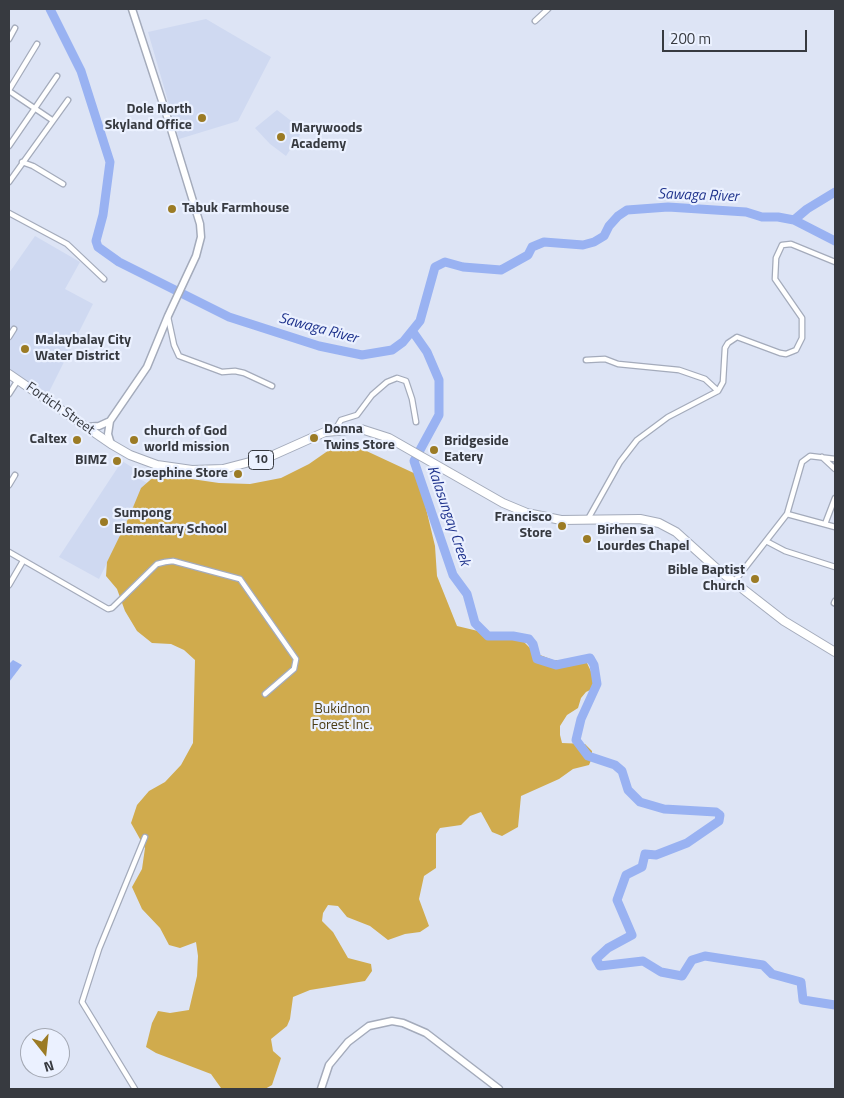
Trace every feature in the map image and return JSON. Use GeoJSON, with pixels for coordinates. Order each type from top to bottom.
{"type":"FeatureCollection","features":[{"type":"Feature","properties":{"kind":"highway","name":"Fortich Street"},"geometry":{"type":"LineString","coordinates":[[9,374],[111,444]]}},
{"type":"Feature","properties":{"kind":"highway","name":"10"},"geometry":{"type":"LineString","coordinates":[[111,444],[130,455],[157,466],[210,470],[257,461],[315,436],[335,430],[355,429],[370,432],[409,449],[432,464],[521,511],[551,519],[640,519],[659,523],[676,532],[734,583],[795,629],[835,652]]}},
{"type":"Feature","properties":{"kind":"main road"},"geometry":{"type":"LineString","coordinates":[[111,444],[108,434],[110,422],[148,367],[200,243],[200,224],[132,9]]}},
{"type":"Feature","properties":{"kind":"main road"},"geometry":{"type":"LineString","coordinates":[[86,427],[110,422]]}},
{"type":"Feature","properties":{"kind":"main road"},"geometry":{"type":"LineString","coordinates":[[321,1089],[329,1065],[348,1042],[375,1024],[392,1021],[403,1023],[426,1033],[499,1089]]}},
{"type":"Feature","properties":{"kind":"street"},"geometry":{"type":"LineString","coordinates":[[535,21],[548,9]]}},
{"type":"Feature","properties":{"kind":"street"},"geometry":{"type":"LineString","coordinates":[[9,39],[15,28]]}},
{"type":"Feature","properties":{"kind":"street"},"geometry":{"type":"LineString","coordinates":[[36,44],[9,90],[52,120]]}},
{"type":"Feature","properties":{"kind":"street"},"geometry":{"type":"LineString","coordinates":[[9,146],[57,76]]}},
{"type":"Feature","properties":{"kind":"street"},"geometry":{"type":"LineString","coordinates":[[9,182],[68,100]]}},
{"type":"Feature","properties":{"kind":"street"},"geometry":{"type":"LineString","coordinates":[[22,162],[33,166],[63,184]]}},
{"type":"Feature","properties":{"kind":"street"},"geometry":{"type":"LineString","coordinates":[[9,213],[67,244],[104,279]]}},
{"type":"Feature","properties":{"kind":"street"},"geometry":{"type":"LineString","coordinates":[[587,520],[612,475],[637,440],[668,417],[718,391],[725,372],[725,348],[733,340],[743,338],[786,354],[796,350],[803,329],[802,318],[775,279],[776,258],[782,245],[791,244],[835,262]]}},
{"type":"Feature","properties":{"kind":"street"},"geometry":{"type":"LineString","coordinates":[[170,312],[174,345],[179,356],[222,372],[235,370],[272,386]]}},
{"type":"Feature","properties":{"kind":"street"},"geometry":{"type":"LineString","coordinates":[[9,337],[14,328]]}},
{"type":"Feature","properties":{"kind":"street"},"geometry":{"type":"LineString","coordinates":[[586,360],[605,359],[618,364],[679,370],[705,378],[718,391]]}},
{"type":"Feature","properties":{"kind":"street"},"geometry":{"type":"LineString","coordinates":[[335,430],[341,420],[357,415],[377,391],[397,378],[406,381],[416,422]]}},
{"type":"Feature","properties":{"kind":"street"},"geometry":{"type":"LineString","coordinates":[[9,394],[18,380]]}},
{"type":"Feature","properties":{"kind":"street"},"geometry":{"type":"LineString","coordinates":[[734,583],[787,514],[802,462],[810,456],[835,459]]}},
{"type":"Feature","properties":{"kind":"street"},"geometry":{"type":"LineString","coordinates":[[822,457],[835,469]]}},
{"type":"Feature","properties":{"kind":"street"},"geometry":{"type":"LineString","coordinates":[[9,485],[14,475]]}},
{"type":"Feature","properties":{"kind":"street"},"geometry":{"type":"LineString","coordinates":[[825,524],[835,498]]}},
{"type":"Feature","properties":{"kind":"street"},"geometry":{"type":"LineString","coordinates":[[787,514],[835,527]]}},
{"type":"Feature","properties":{"kind":"street"},"geometry":{"type":"LineString","coordinates":[[766,541],[785,551],[835,567]]}},
{"type":"Feature","properties":{"kind":"street"},"geometry":{"type":"LineString","coordinates":[[9,552],[106,609],[115,606],[157,564],[165,562],[173,561],[240,579],[296,659],[294,669],[265,694]]}},
{"type":"Feature","properties":{"kind":"street"},"geometry":{"type":"LineString","coordinates":[[9,585],[23,561]]}},
{"type":"Feature","properties":{"kind":"street"},"geometry":{"type":"LineString","coordinates":[[135,1089],[82,1002],[99,949],[145,837]]}},
{"type":"Feature","properties":{"kind":"shaded area"},"geometry":{"type":"Polygon","coordinates":[[[206,19],[271,57],[238,121],[179,139],[148,32],[206,19]]]}},
{"type":"Feature","properties":{"kind":"shaded area","name":"Marywoods Academy"},"geometry":{"type":"Polygon","coordinates":[[[277,110],[303,130],[286,156],[270,144],[255,128],[277,110]]]}},
{"type":"Feature","properties":{"kind":"shaded area"},"geometry":{"type":"Polygon","coordinates":[[[35,236],[80,262],[65,289],[93,304],[48,394],[9,370],[9,273],[35,236]]]}},
{"type":"Feature","properties":{"kind":"shaded area","name":"Sumpong Elementary School"},"geometry":{"type":"Polygon","coordinates":[[[122,461],[138,471],[136,477],[147,483],[99,579],[59,557],[122,461]]]}},
{"type":"Feature","properties":{"kind":"green space","name":"Bukidnon Forest Inc."},"geometry":{"type":"Polygon","coordinates":[[[332,448],[360,448],[418,475],[435,546],[437,576],[457,626],[524,642],[535,653],[553,660],[587,663],[594,678],[594,688],[586,692],[581,698],[578,708],[567,715],[560,726],[560,735],[562,743],[585,744],[592,751],[592,758],[589,765],[573,769],[559,779],[521,796],[518,827],[502,836],[492,832],[481,812],[470,816],[461,825],[440,828],[436,834],[436,868],[424,876],[419,899],[429,926],[420,932],[405,934],[388,940],[370,926],[347,917],[338,906],[328,905],[323,913],[322,921],[333,932],[348,958],[371,964],[372,971],[365,981],[310,990],[293,997],[290,1019],[287,1026],[271,1039],[273,1051],[281,1058],[272,1085],[265,1089],[226,1089],[221,1088],[211,1074],[156,1053],[146,1047],[152,1023],[158,1011],[170,1013],[189,1010],[197,976],[198,956],[196,942],[180,948],[169,945],[160,928],[142,909],[132,887],[142,869],[145,848],[131,823],[137,805],[149,791],[165,782],[181,765],[193,743],[195,660],[184,650],[171,644],[152,643],[137,631],[125,611],[117,589],[106,576],[107,562],[141,488],[157,474],[219,483],[250,484],[281,478],[309,464],[332,448]]]}},
{"type":"Feature","properties":{"kind":"water"},"geometry":{"type":"Polygon","coordinates":[[[13,660],[22,665],[9,682],[9,664],[13,660]]]}},
{"type":"Feature","properties":{"kind":"waterway","name":"Sawaga River"},"geometry":{"type":"LineString","coordinates":[[50,9],[81,71],[110,162],[103,215],[96,241],[98,247],[119,262],[229,317],[319,346],[362,355],[392,350],[403,342],[420,321],[435,267],[445,262],[463,267],[501,270],[528,255],[532,247],[544,242],[583,245],[594,242],[604,236],[609,226],[627,210],[668,207],[746,212],[762,217],[794,220],[835,241]]}},
{"type":"Feature","properties":{"kind":"waterway"},"geometry":{"type":"LineString","coordinates":[[794,220],[807,209],[835,192]]}},
{"type":"Feature","properties":{"kind":"waterway","name":"Kalasungay Creek"},"geometry":{"type":"LineString","coordinates":[[413,332],[427,352],[439,380],[439,415],[414,461],[453,575],[467,594],[475,623],[488,636],[513,636],[529,639],[533,644],[537,659],[556,665],[590,658],[594,665],[597,684],[581,719],[576,740],[588,756],[615,765],[622,771],[628,790],[640,802],[664,809],[716,812],[720,815],[719,821],[687,843],[656,855],[645,854],[642,867],[626,875],[617,900],[632,935],[608,948],[596,959],[600,966],[643,961],[661,972],[682,976],[692,960],[705,956],[763,965],[772,974],[801,982],[803,1000],[835,1005]]}},
{"type":"Feature","properties":{"kind":"place","name":"Dole North Skyland Office"},"geometry":{"type":"Point","coordinates":[202,118]}},
{"type":"Feature","properties":{"kind":"place","name":"Marywoods Academy"},"geometry":{"type":"Point","coordinates":[281,137]}},
{"type":"Feature","properties":{"kind":"place","name":"Tabuk Farmhouse"},"geometry":{"type":"Point","coordinates":[172,209]}},
{"type":"Feature","properties":{"kind":"place","name":"Malaybalay City Water District"},"geometry":{"type":"Point","coordinates":[25,349]}},
{"type":"Feature","properties":{"kind":"place","name":"Donna Twins Store"},"geometry":{"type":"Point","coordinates":[314,438]}},
{"type":"Feature","properties":{"kind":"place","name":"Caltex"},"geometry":{"type":"Point","coordinates":[77,440]}},
{"type":"Feature","properties":{"kind":"place","name":"church of God world mission"},"geometry":{"type":"Point","coordinates":[134,440]}},
{"type":"Feature","properties":{"kind":"place","name":"Bridgeside Eatery"},"geometry":{"type":"Point","coordinates":[434,450]}},
{"type":"Feature","properties":{"kind":"place","name":"BIMZ"},"geometry":{"type":"Point","coordinates":[117,461]}},
{"type":"Feature","properties":{"kind":"place","name":"Josephine Store"},"geometry":{"type":"Point","coordinates":[238,474]}},
{"type":"Feature","properties":{"kind":"place","name":"Sumpong Elementary School"},"geometry":{"type":"Point","coordinates":[104,522]}},
{"type":"Feature","properties":{"kind":"place","name":"Francisco Store"},"geometry":{"type":"Point","coordinates":[562,526]}},
{"type":"Feature","properties":{"kind":"place","name":"Birhen sa Lourdes Chapel"},"geometry":{"type":"Point","coordinates":[587,539]}},
{"type":"Feature","properties":{"kind":"place","name":"Bible Baptist Church"},"geometry":{"type":"Point","coordinates":[755,579]}}]}
